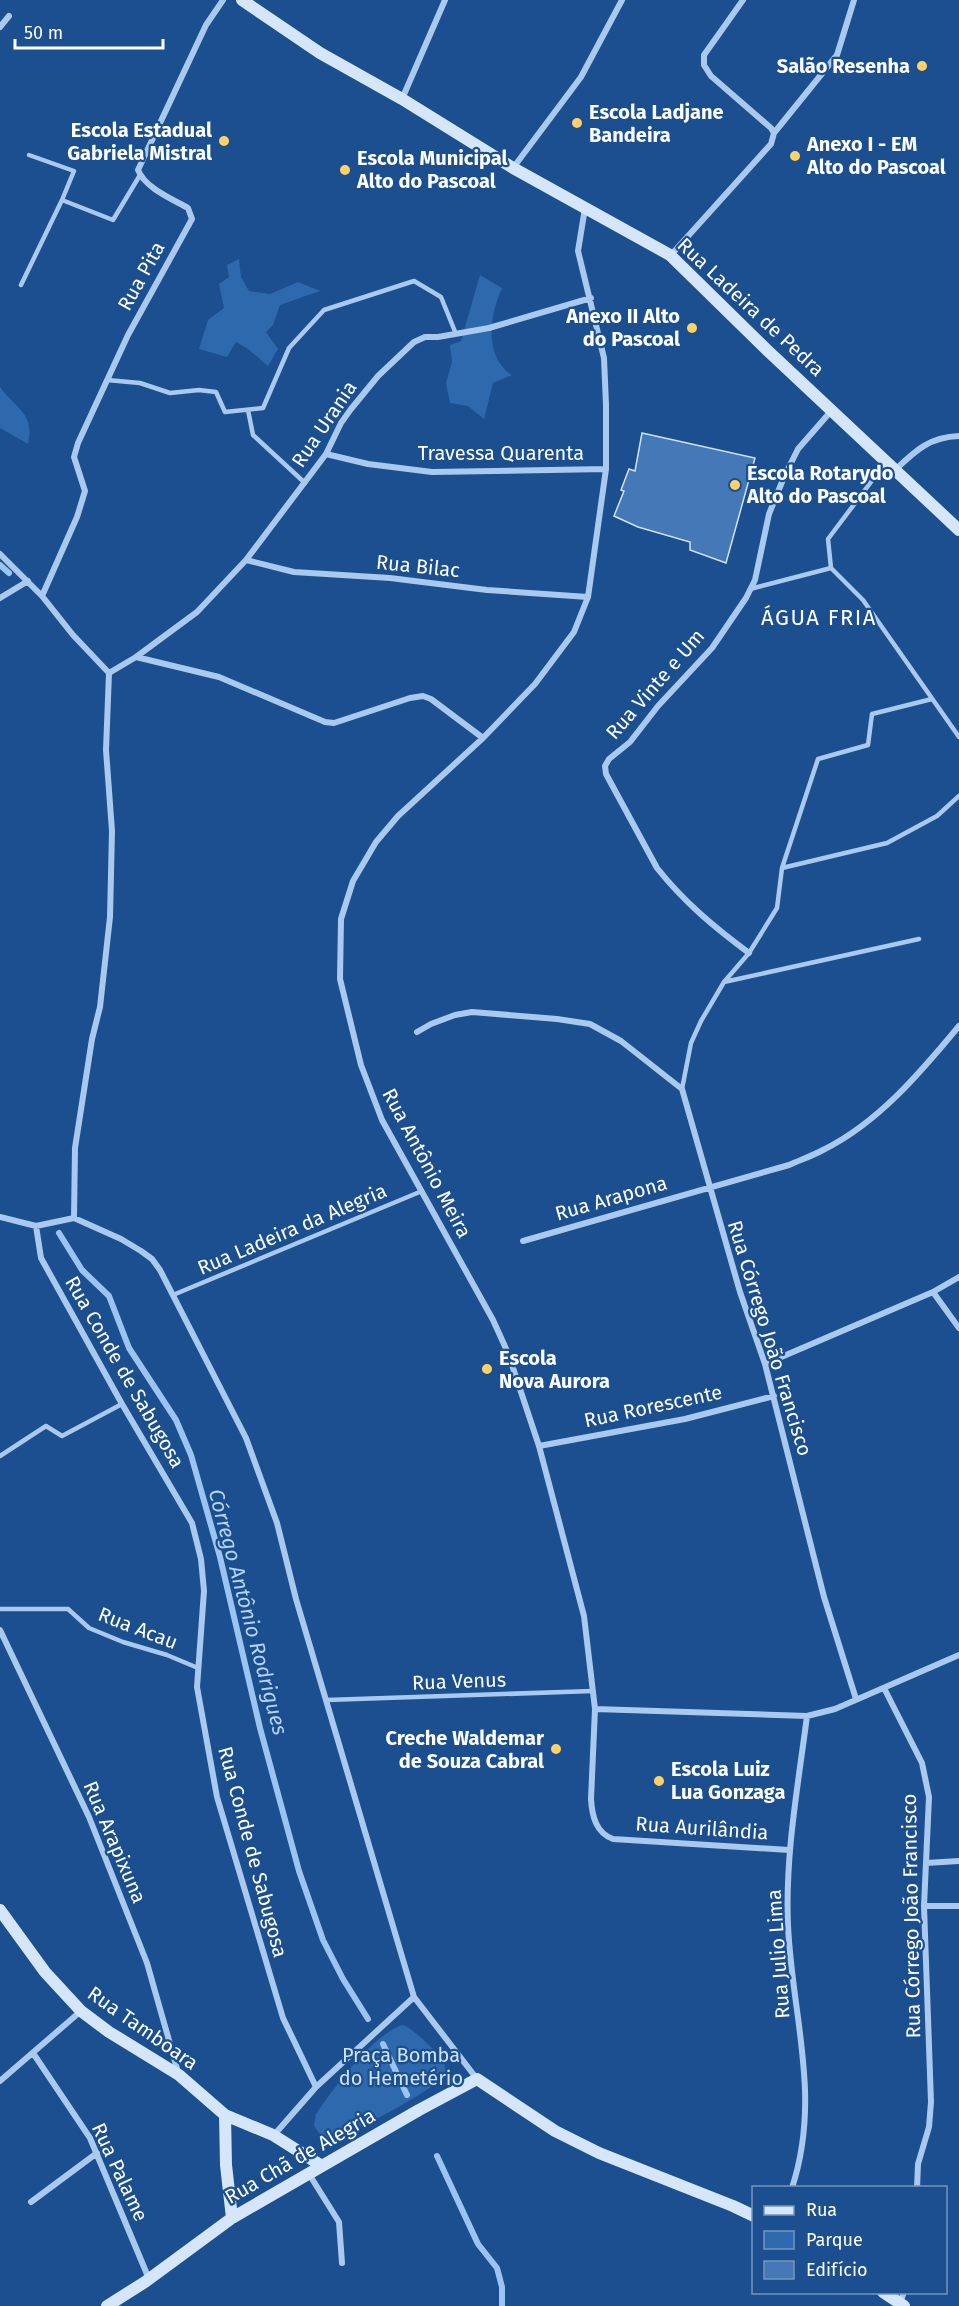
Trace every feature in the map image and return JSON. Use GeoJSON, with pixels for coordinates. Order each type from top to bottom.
{"type":"FeatureCollection","features":[{"type":"Feature","properties":{"kind":"street"},"geometry":{"type":"LineString","coordinates":[[140,175],[139,166],[206,25],[223,0]]}},
{"type":"Feature","properties":{"kind":"street","name":"Rua Ladeira de Pedra"},"geometry":{"type":"LineString","coordinates":[[242,0],[320,53],[402,99],[513,168],[670,255],[959,530]]}},
{"type":"Feature","properties":{"kind":"street"},"geometry":{"type":"LineString","coordinates":[[402,99],[445,0]]}},
{"type":"Feature","properties":{"kind":"street"},"geometry":{"type":"LineString","coordinates":[[513,168],[581,77],[622,0]]}},
{"type":"Feature","properties":{"kind":"street"},"geometry":{"type":"LineString","coordinates":[[743,0],[704,55],[704,65],[711,76],[773,130]]}},
{"type":"Feature","properties":{"kind":"street"},"geometry":{"type":"LineString","coordinates":[[670,255],[771,144],[773,130],[837,55],[854,0]]}},
{"type":"Feature","properties":{"kind":"street"},"geometry":{"type":"LineString","coordinates":[[0,27],[9,16]]}},
{"type":"Feature","properties":{"kind":"street","name":"Rua Pita"},"geometry":{"type":"LineString","coordinates":[[42,596],[86,491],[74,457],[78,442],[128,335],[192,219],[188,208],[165,195],[140,175]]}},
{"type":"Feature","properties":{"kind":"street","name":"Rua Antônio Meira"},"geometry":{"type":"LineString","coordinates":[[585,207],[578,251],[604,358],[606,469],[588,597],[574,632],[535,684],[483,738],[398,816],[376,842],[353,881],[341,919],[340,979],[361,1065],[382,1120],[493,1320],[508,1353],[538,1446],[585,1616],[595,1709],[592,1811],[602,1835],[613,1839]]}},
{"type":"Feature","properties":{"kind":"street","name":"Rua Urania"},"geometry":{"type":"LineString","coordinates":[[109,673],[136,657],[197,612],[246,560],[326,454],[351,408],[378,376],[414,342],[425,337],[489,328],[591,298]]}},
{"type":"Feature","properties":{"kind":"street","name":"Rua Vinte e Um"},"geometry":{"type":"LineString","coordinates":[[749,953],[711,925],[668,882],[657,868],[605,770],[609,759],[630,742],[670,692],[712,648],[750,589],[755,580],[769,514],[784,477],[798,449],[832,410]]}},
{"type":"Feature","properties":{"kind":"street"},"geometry":{"type":"LineString","coordinates":[[890,466],[921,446],[959,436]]}},
{"type":"Feature","properties":{"kind":"street","name":"Travessa Quarenta"},"geometry":{"type":"LineString","coordinates":[[326,454],[368,464],[432,472],[606,469]]}},
{"type":"Feature","properties":{"kind":"street"},"geometry":{"type":"LineString","coordinates":[[0,554],[28,580],[73,635],[109,673],[106,750],[112,831],[110,917],[100,1007],[92,1039],[76,1139],[74,1218]]}},
{"type":"Feature","properties":{"kind":"street","name":"Rua Bilac"},"geometry":{"type":"LineString","coordinates":[[246,560],[294,572],[390,578],[487,590],[588,597]]}},
{"type":"Feature","properties":{"kind":"street"},"geometry":{"type":"LineString","coordinates":[[0,598],[28,580]]}},
{"type":"Feature","properties":{"kind":"street"},"geometry":{"type":"LineString","coordinates":[[136,657],[219,677],[325,722],[333,723],[410,698],[423,696],[431,699],[483,738]]}},
{"type":"Feature","properties":{"kind":"street"},"geometry":{"type":"LineString","coordinates":[[417,1032],[455,1015],[472,1012],[590,1024],[610,1033],[630,1047],[682,1089]]}},
{"type":"Feature","properties":{"kind":"street","name":"Rua Arapona"},"geometry":{"type":"LineString","coordinates":[[523,1241],[789,1164],[824,1150],[857,1129],[892,1101],[959,1026]]}},
{"type":"Feature","properties":{"kind":"street","name":"Rua Córrego João Francisco"},"geometry":{"type":"LineString","coordinates":[[682,1089],[708,1187],[765,1364],[824,1598],[856,1699]]}},
{"type":"Feature","properties":{"kind":"street"},"geometry":{"type":"LineString","coordinates":[[0,1217],[36,1226],[74,1218],[121,1239],[152,1259],[173,1295],[246,1438],[277,1523],[296,1599],[414,1997],[477,2079],[555,2131],[598,2153],[752,2216]]}},
{"type":"Feature","properties":{"kind":"street","name":"Rua Conde de Sabugosa"},"geometry":{"type":"LineString","coordinates":[[36,1226],[41,1258],[122,1404],[192,1523],[201,1558],[204,1591],[197,1687],[216,1797],[283,2018],[316,2087]]}},
{"type":"Feature","properties":{"kind":"street"},"geometry":{"type":"LineString","coordinates":[[765,1364],[933,1292],[959,1277]]}},
{"type":"Feature","properties":{"kind":"street"},"geometry":{"type":"LineString","coordinates":[[933,1292],[959,1328]]}},
{"type":"Feature","properties":{"kind":"street","name":"Rua Rorescente"},"geometry":{"type":"LineString","coordinates":[[538,1446],[685,1419],[774,1396]]}},
{"type":"Feature","properties":{"kind":"street","name":"Rua Arapixuna"},"geometry":{"type":"LineString","coordinates":[[0,1630],[89,1816],[147,1963],[179,2075]]}},
{"type":"Feature","properties":{"kind":"street"},"geometry":{"type":"LineString","coordinates":[[595,1709],[807,1716],[835,1709],[959,1655]]}},
{"type":"Feature","properties":{"kind":"street","name":"Rua Córrego João Francisco"},"geometry":{"type":"LineString","coordinates":[[884,1688],[922,1763],[929,1797],[924,1906],[931,2102],[929,2127],[918,2164],[917,2186]]}},
{"type":"Feature","properties":{"kind":"street","name":"Rua Julio Lima"},"geometry":{"type":"LineString","coordinates":[[792,2186],[806,2124],[805,2074],[788,1924],[789,1850],[807,1716]]}},
{"type":"Feature","properties":{"kind":"street","name":"Rua Aurilândia"},"geometry":{"type":"LineString","coordinates":[[613,1839],[789,1850]]}},
{"type":"Feature","properties":{"kind":"street"},"geometry":{"type":"LineString","coordinates":[[926,1863],[959,1861]]}},
{"type":"Feature","properties":{"kind":"street"},"geometry":{"type":"LineString","coordinates":[[924,1906],[959,1906]]}},
{"type":"Feature","properties":{"kind":"street","name":"Rua Tamboara"},"geometry":{"type":"LineString","coordinates":[[0,1910],[45,1972],[81,2011],[109,2032],[179,2075],[225,2115],[273,2135],[322,2166]]}},
{"type":"Feature","properties":{"kind":"street","name":"Rua Chã de Alegria"},"geometry":{"type":"LineString","coordinates":[[273,2135],[316,2087],[414,1997]]}},
{"type":"Feature","properties":{"kind":"street"},"geometry":{"type":"LineString","coordinates":[[0,2081],[81,2011]]}},
{"type":"Feature","properties":{"kind":"street","name":"Rua Palame"},"geometry":{"type":"LineString","coordinates":[[33,2053],[90,2138],[149,2279]]}},
{"type":"Feature","properties":{"kind":"street","name":"Rua Chã de Alegria"},"geometry":{"type":"LineString","coordinates":[[107,2306],[149,2279],[231,2218],[477,2079]]}},
{"type":"Feature","properties":{"kind":"street"},"geometry":{"type":"LineString","coordinates":[[225,2115],[226,2165],[231,2218]]}},
{"type":"Feature","properties":{"kind":"street"},"geometry":{"type":"LineString","coordinates":[[31,2202],[97,2153]]}},
{"type":"Feature","properties":{"kind":"street"},"geometry":{"type":"LineString","coordinates":[[309,2173],[339,2222],[342,2263]]}},
{"type":"Feature","properties":{"kind":"street"},"geometry":{"type":"LineString","coordinates":[[888,2294],[903,2300]]}},
{"type":"Feature","properties":{"kind":"lane"},"geometry":{"type":"LineString","coordinates":[[21,285],[74,171],[29,155]]}},
{"type":"Feature","properties":{"kind":"lane"},"geometry":{"type":"LineString","coordinates":[[62,200],[112,219],[140,175]]}},
{"type":"Feature","properties":{"kind":"lane"},"geometry":{"type":"LineString","coordinates":[[107,380],[140,383],[170,393],[199,390],[216,392],[225,412],[263,408],[289,348],[324,310],[414,281],[441,297],[456,334]]}},
{"type":"Feature","properties":{"kind":"lane"},"geometry":{"type":"LineString","coordinates":[[248,410],[253,435],[304,483]]}},
{"type":"Feature","properties":{"kind":"lane"},"geometry":{"type":"LineString","coordinates":[[890,466],[828,539],[831,568],[862,600],[959,737]]}},
{"type":"Feature","properties":{"kind":"lane"},"geometry":{"type":"LineString","coordinates":[[750,589],[831,568]]}},
{"type":"Feature","properties":{"kind":"lane","name":"Rua Córrego João Francisco"},"geometry":{"type":"LineString","coordinates":[[682,1089],[691,1043],[724,982],[749,953],[777,908],[782,868],[818,759],[868,745],[872,714],[932,699]]}},
{"type":"Feature","properties":{"kind":"lane"},"geometry":{"type":"LineString","coordinates":[[782,868],[887,843],[936,816],[959,796]]}},
{"type":"Feature","properties":{"kind":"lane"},"geometry":{"type":"LineString","coordinates":[[724,982],[919,939]]}},
{"type":"Feature","properties":{"kind":"lane","name":"Rua Ladeira da Alegria"},"geometry":{"type":"LineString","coordinates":[[173,1295],[422,1191]]}},
{"type":"Feature","properties":{"kind":"lane"},"geometry":{"type":"LineString","coordinates":[[0,1456],[46,1426],[62,1436],[122,1404]]}},
{"type":"Feature","properties":{"kind":"lane","name":"Rua Acau"},"geometry":{"type":"LineString","coordinates":[[0,1609],[68,1609],[89,1628],[198,1668]]}},
{"type":"Feature","properties":{"kind":"lane","name":"Rua Venus"},"geometry":{"type":"LineString","coordinates":[[327,1700],[593,1691]]}},
{"type":"Feature","properties":{"kind":"green space"},"geometry":{"type":"Polygon","coordinates":[[[239,259],[241,277],[249,291],[270,294],[298,282],[320,291],[280,305],[273,325],[266,332],[278,349],[268,366],[236,342],[227,357],[199,349],[208,320],[224,308],[219,284],[229,277],[227,265],[239,259]]]}},
{"type":"Feature","properties":{"kind":"green space"},"geometry":{"type":"Polygon","coordinates":[[[480,275],[502,288],[492,322],[493,346],[503,367],[512,375],[493,383],[484,419],[468,406],[450,403],[446,383],[452,362],[450,345],[461,341],[480,275]]]}},
{"type":"Feature","properties":{"kind":"green space"},"geometry":{"type":"Polygon","coordinates":[[[0,387],[26,418],[29,425],[28,444],[0,428],[0,387]]]}},
{"type":"Feature","properties":{"kind":"green space","name":"Praça Bomba do Hemetério"},"geometry":{"type":"Polygon","coordinates":[[[402,2025],[418,2035],[441,2059],[445,2067],[444,2077],[408,2102],[353,2131],[331,2139],[322,2137],[314,2126],[316,2114],[343,2077],[366,2051],[390,2031],[402,2025]]]}},
{"type":"Feature","properties":{"kind":"building"},"geometry":{"type":"Polygon","coordinates":[[[642,433],[755,458],[726,563],[690,550],[690,542],[638,527],[614,516],[624,491],[621,490],[629,469],[635,471],[642,433]]]}},
{"type":"Feature","properties":{"kind":"waterway","name":"Córrego Antônio Rodrigues"},"geometry":{"type":"LineString","coordinates":[[0,565],[9,573]]}},
{"type":"Feature","properties":{"kind":"waterway","name":"Córrego Antônio Rodrigues"},"geometry":{"type":"LineString","coordinates":[[59,1233],[82,1270],[109,1296],[129,1348],[176,1420],[191,1455],[220,1557],[260,1728],[299,1871],[323,1940],[343,1979],[368,2019]]}},
{"type":"Feature","properties":{"kind":"waterway","name":"Córrego Antônio Rodrigues"},"geometry":{"type":"LineString","coordinates":[[383,2044],[407,2095]]}},
{"type":"Feature","properties":{"kind":"waterway","name":"Córrego Antônio Rodrigues"},"geometry":{"type":"LineString","coordinates":[[437,2156],[478,2244],[497,2268],[502,2287],[502,2306]]}},
{"type":"Feature","properties":{"kind":"place","name":"Salão Resenha"},"geometry":{"type":"Point","coordinates":[922,66]}},
{"type":"Feature","properties":{"kind":"place","name":"Escola Ladjane Bandeira"},"geometry":{"type":"Point","coordinates":[577,123]}},
{"type":"Feature","properties":{"kind":"place","name":"Escola Estadual Gabriela Mistral"},"geometry":{"type":"Point","coordinates":[224,141]}},
{"type":"Feature","properties":{"kind":"place","name":"Anexo I - EM Alto do Pascoal"},"geometry":{"type":"Point","coordinates":[795,156]}},
{"type":"Feature","properties":{"kind":"place","name":"Escola Municipal Alto do Pascoal"},"geometry":{"type":"Point","coordinates":[345,170]}},
{"type":"Feature","properties":{"kind":"place","name":"Anexo II Alto do Pascoal"},"geometry":{"type":"Point","coordinates":[692,328]}},
{"type":"Feature","properties":{"kind":"place","name":"Escola Rotarydo Alto do Pascoal"},"geometry":{"type":"Point","coordinates":[735,485]}},
{"type":"Feature","properties":{"kind":"place","name":"Escola Nova Aurora"},"geometry":{"type":"Point","coordinates":[487,1369]}},
{"type":"Feature","properties":{"kind":"place","name":"Creche Waldemar de Souza Cabral"},"geometry":{"type":"Point","coordinates":[556,1749]}},
{"type":"Feature","properties":{"kind":"place","name":"Escola Luiz Lua Gonzaga"},"geometry":{"type":"Point","coordinates":[659,1781]}},
{"type":"Feature","properties":{"kind":"district","name":"ÁGUA FRIA"},"geometry":{"type":"Point","coordinates":[819,617]}}]}
